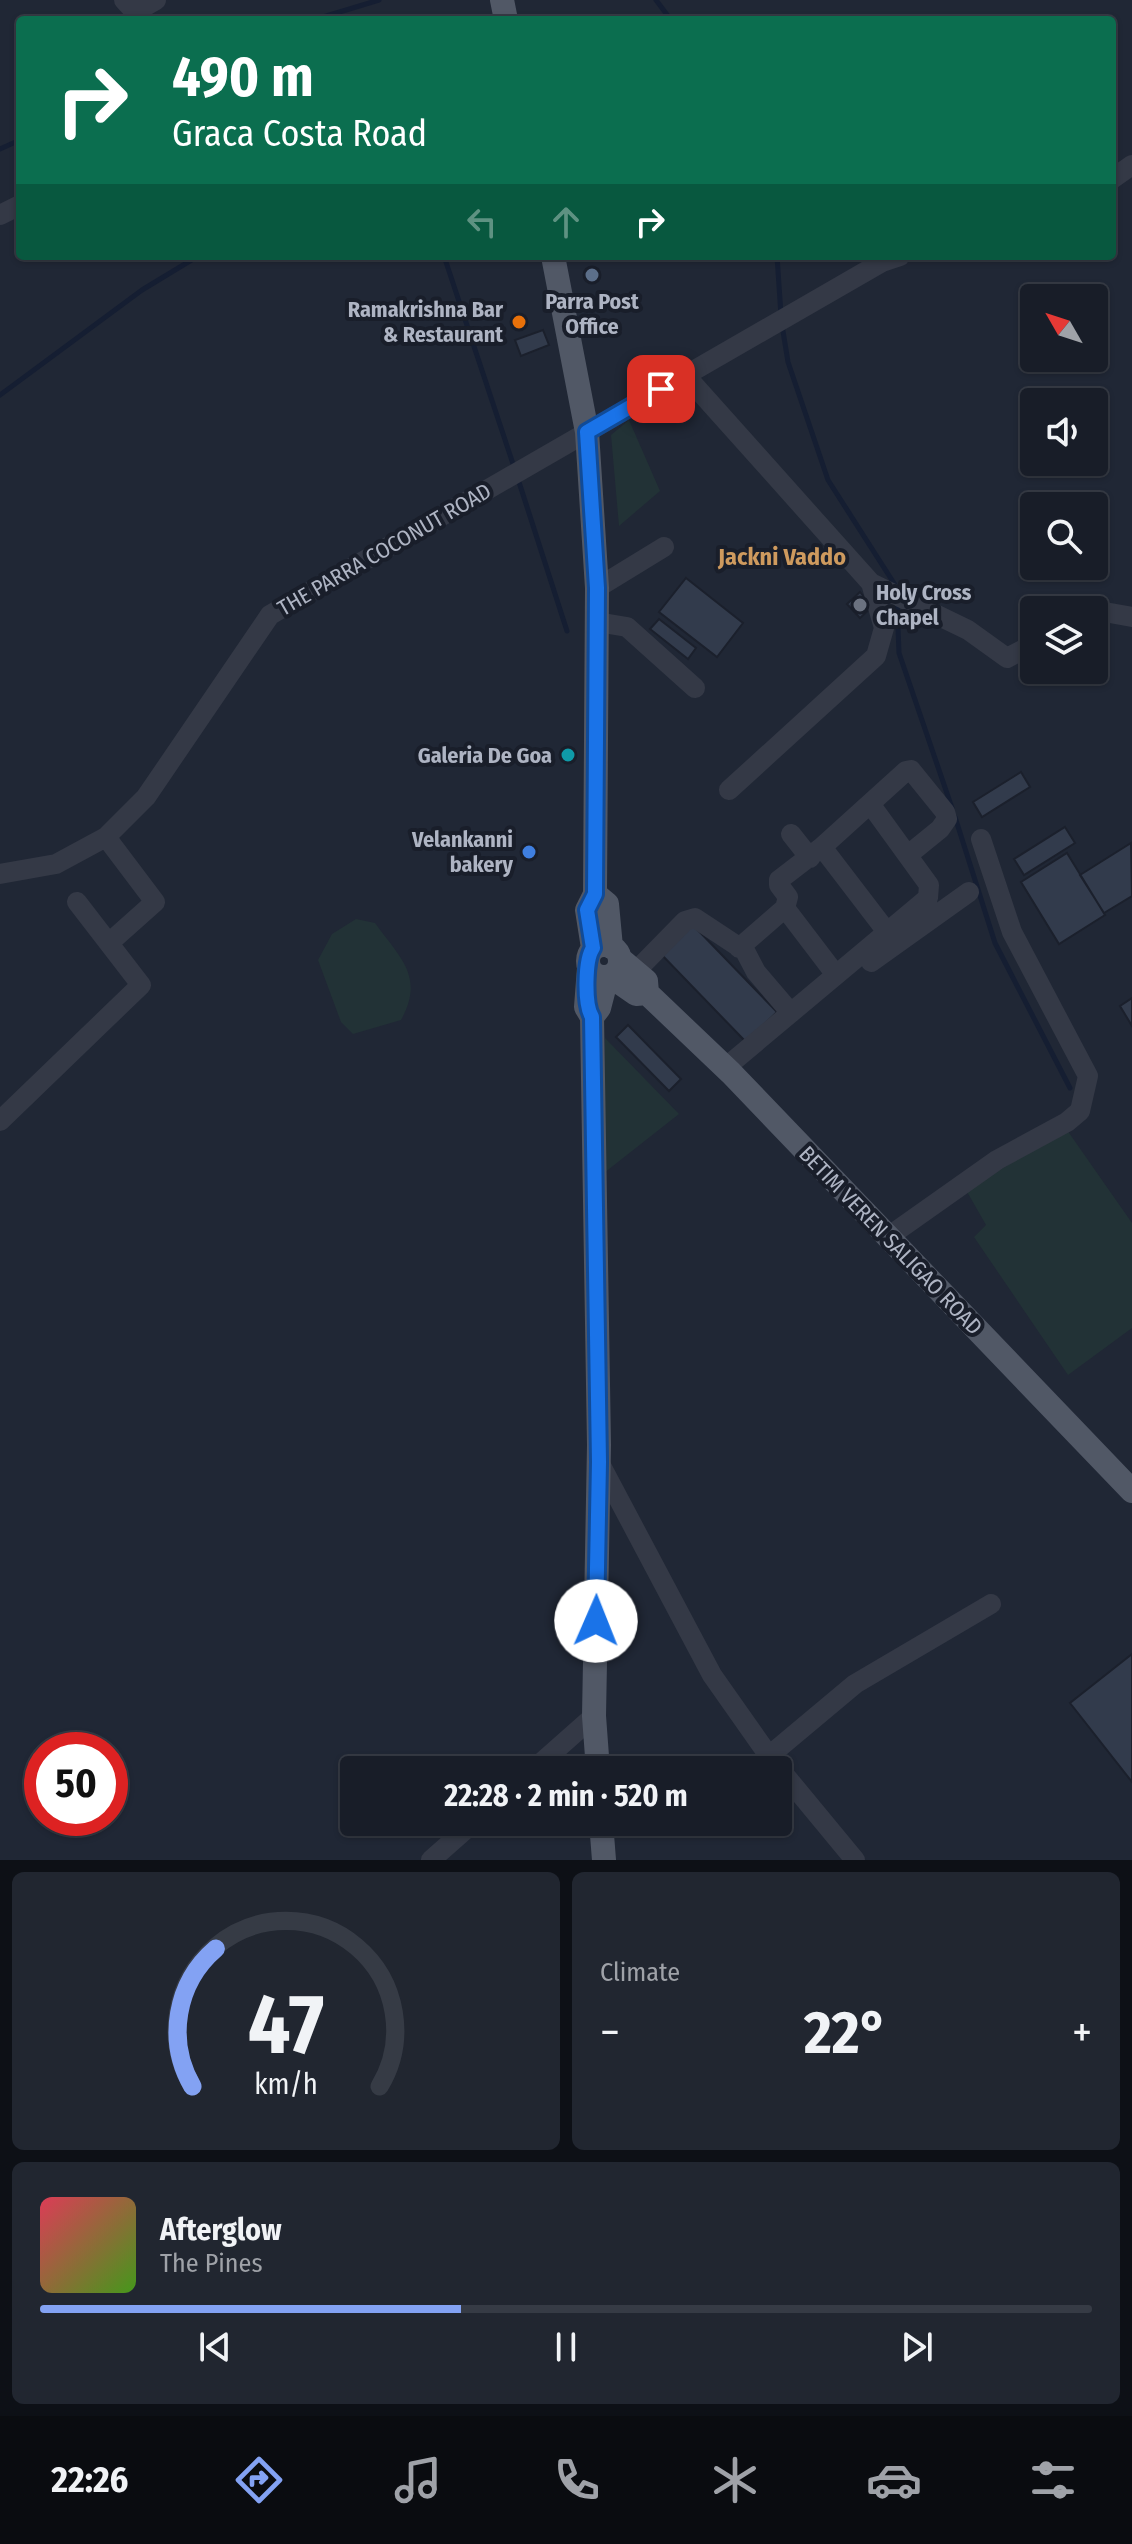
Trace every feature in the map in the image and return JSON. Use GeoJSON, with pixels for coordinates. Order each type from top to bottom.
{"type":"FeatureCollection","features":[{"type":"Feature","properties":{"kind":"main road"},"geometry":{"type":"LineString","coordinates":[[554,260],[587,432],[597,588],[595,894],[587,910],[614,967],[599,1008],[592,1017],[599,1462],[594,1716],[597,1756]]}},
{"type":"Feature","properties":{"kind":"main road","name":"BETIM VEREN SALIGAO ROAD"},"geometry":{"type":"LineString","coordinates":[[614,967],[728,1071],[1132,1491]]}},
{"type":"Feature","properties":{"kind":"main road"},"geometry":{"type":"LineString","coordinates":[[602,1836],[604,1860]]}},
{"type":"Feature","properties":{"kind":"street"},"geometry":{"type":"LineString","coordinates":[[124,0],[135,12],[156,0]]}},
{"type":"Feature","properties":{"kind":"street","name":"THE PARRA COCONUT ROAD"},"geometry":{"type":"LineString","coordinates":[[0,874],[56,864],[106,837],[146,797],[270,615],[888,260]]}},
{"type":"Feature","properties":{"kind":"street"},"geometry":{"type":"LineString","coordinates":[[685,375],[871,583],[968,630],[1007,658],[1020,651]]}},
{"type":"Feature","properties":{"kind":"street"},"geometry":{"type":"LineString","coordinates":[[597,588],[664,547]]}},
{"type":"Feature","properties":{"kind":"street"},"geometry":{"type":"LineString","coordinates":[[729,790],[876,656],[884,628],[871,583]]}},
{"type":"Feature","properties":{"kind":"street"},"geometry":{"type":"LineString","coordinates":[[1108,613],[1132,617]]}},
{"type":"Feature","properties":{"kind":"street"},"geometry":{"type":"LineString","coordinates":[[597,622],[627,627],[695,688]]}},
{"type":"Feature","properties":{"kind":"street"},"geometry":{"type":"LineString","coordinates":[[739,948],[785,908],[788,897],[779,880],[816,853],[906,771],[911,770],[945,812],[947,819],[945,825],[908,855]]}},
{"type":"Feature","properties":{"kind":"street"},"geometry":{"type":"LineString","coordinates":[[728,1071],[791,1013],[928,898],[929,885],[871,805]]}},
{"type":"Feature","properties":{"kind":"street"},"geometry":{"type":"LineString","coordinates":[[791,834],[816,853],[887,932]]}},
{"type":"Feature","properties":{"kind":"street"},"geometry":{"type":"LineString","coordinates":[[106,837],[155,902],[109,943]]}},
{"type":"Feature","properties":{"kind":"street"},"geometry":{"type":"LineString","coordinates":[[888,1237],[997,1160],[1067,1122],[1080,1111],[1088,1076],[1012,932],[981,839]]}},
{"type":"Feature","properties":{"kind":"street"},"geometry":{"type":"LineString","coordinates":[[728,1071],[969,892]]}},
{"type":"Feature","properties":{"kind":"street"},"geometry":{"type":"LineString","coordinates":[[0,1121],[141,985],[77,902]]}},
{"type":"Feature","properties":{"kind":"street"},"geometry":{"type":"LineString","coordinates":[[785,908],[836,975]]}},
{"type":"Feature","properties":{"kind":"street"},"geometry":{"type":"LineString","coordinates":[[614,967],[689,918],[701,921],[750,956],[756,972],[791,1013]]}},
{"type":"Feature","properties":{"kind":"street"},"geometry":{"type":"LineString","coordinates":[[599,1462],[712,1675],[769,1756],[855,1684],[991,1604]]}},
{"type":"Feature","properties":{"kind":"street"},"geometry":{"type":"LineString","coordinates":[[549,1756],[594,1716]]}},
{"type":"Feature","properties":{"kind":"street"},"geometry":{"type":"LineString","coordinates":[[792,1784],[855,1860]]}},
{"type":"Feature","properties":{"kind":"street"},"geometry":{"type":"LineString","coordinates":[[431,1860],[458,1836]]}},
{"type":"Feature","properties":{"kind":"shaded area"},"geometry":{"type":"Polygon","coordinates":[[[629,420],[660,491],[619,526],[611,435],[629,420]]]}},
{"type":"Feature","properties":{"kind":"shaded area"},"geometry":{"type":"Polygon","coordinates":[[[356,919],[375,923],[401,957],[410,979],[411,991],[401,1020],[353,1034],[341,1022],[318,960],[332,934],[356,919]]]}},
{"type":"Feature","properties":{"kind":"shaded area"},"geometry":{"type":"Polygon","coordinates":[[[605,1038],[679,1114],[604,1173],[605,1038]]]}},
{"type":"Feature","properties":{"kind":"shaded area"},"geometry":{"type":"Polygon","coordinates":[[[1067,1130],[1132,1223],[1132,1328],[1068,1375],[974,1237],[986,1225],[966,1190],[1067,1130]]]}},
{"type":"Feature","properties":{"kind":"building"},"geometry":{"type":"Polygon","coordinates":[[[543,330],[549,345],[521,356],[515,340],[543,330]]]}},
{"type":"Feature","properties":{"kind":"building"},"geometry":{"type":"Polygon","coordinates":[[[686,578],[743,623],[717,657],[659,612],[686,578]]]}},
{"type":"Feature","properties":{"kind":"building","name":"Holy Cross Chapel"},"geometry":{"type":"Polygon","coordinates":[[[860,592],[872,607],[860,618],[847,604],[860,592]]]}},
{"type":"Feature","properties":{"kind":"building"},"geometry":{"type":"Polygon","coordinates":[[[659,619],[696,648],[688,659],[650,629],[659,619]]]}},
{"type":"Feature","properties":{"kind":"building"},"geometry":{"type":"Polygon","coordinates":[[[1021,772],[1030,787],[982,817],[973,802],[1021,772]]]}},
{"type":"Feature","properties":{"kind":"building"},"geometry":{"type":"Polygon","coordinates":[[[1065,827],[1075,843],[1024,875],[1014,859],[1065,827]]]}},
{"type":"Feature","properties":{"kind":"building"},"geometry":{"type":"Polygon","coordinates":[[[1131,843],[1132,896],[1104,913],[1080,875],[1131,843]]]}},
{"type":"Feature","properties":{"kind":"building"},"geometry":{"type":"Polygon","coordinates":[[[1067,853],[1105,915],[1059,944],[1021,882],[1067,853]]]}},
{"type":"Feature","properties":{"kind":"building"},"geometry":{"type":"Polygon","coordinates":[[[691,923],[777,1012],[746,1042],[660,953],[691,923]]]}},
{"type":"Feature","properties":{"kind":"building"},"geometry":{"type":"Polygon","coordinates":[[[1132,998],[1132,1026],[1120,1006],[1132,998]]]}},
{"type":"Feature","properties":{"kind":"building"},"geometry":{"type":"Polygon","coordinates":[[[628,1025],[681,1079],[669,1091],[616,1037],[628,1025]]]}},
{"type":"Feature","properties":{"kind":"building"},"geometry":{"type":"Polygon","coordinates":[[[1132,1654],[1132,1782],[1070,1703],[1132,1654]]]}},
{"type":"Feature","properties":{"kind":"waterway"},"geometry":{"type":"LineString","coordinates":[[326,16],[379,0]]}},
{"type":"Feature","properties":{"kind":"waterway"},"geometry":{"type":"LineString","coordinates":[[656,0],[668,16]]}},
{"type":"Feature","properties":{"kind":"waterway"},"geometry":{"type":"LineString","coordinates":[[0,149],[16,142]]}},
{"type":"Feature","properties":{"kind":"waterway"},"geometry":{"type":"LineString","coordinates":[[0,395],[142,290],[191,260]]}},
{"type":"Feature","properties":{"kind":"waterway"},"geometry":{"type":"LineString","coordinates":[[445,260],[515,470]]}},
{"type":"Feature","properties":{"kind":"waterway"},"geometry":{"type":"LineString","coordinates":[[777,260],[781,315]]}},
{"type":"Feature","properties":{"kind":"waterway"},"geometry":{"type":"LineString","coordinates":[[782,325],[788,362],[828,480],[897,588]]}},
{"type":"Feature","properties":{"kind":"waterway"},"geometry":{"type":"LineString","coordinates":[[518,479],[567,631]]}},
{"type":"Feature","properties":{"kind":"waterway"},"geometry":{"type":"LineString","coordinates":[[897,602],[899,653],[952,808]]}},
{"type":"Feature","properties":{"kind":"waterway"},"geometry":{"type":"LineString","coordinates":[[955,817],[995,943],[1070,1088]]}},
{"type":"Feature","properties":{"kind":"place","name":"Parra Post Office"},"geometry":{"type":"Point","coordinates":[592,275]}},
{"type":"Feature","properties":{"kind":"place","name":"Ramakrishna Bar & Restaurant"},"geometry":{"type":"Point","coordinates":[519,322]}},
{"type":"Feature","properties":{"kind":"place","name":"Holy Cross Chapel"},"geometry":{"type":"Point","coordinates":[860,605]}},
{"type":"Feature","properties":{"kind":"place","name":"Galeria De Goa"},"geometry":{"type":"Point","coordinates":[568,755]}},
{"type":"Feature","properties":{"kind":"place","name":"Velankanni bakery"},"geometry":{"type":"Point","coordinates":[529,852]}},
{"type":"Feature","properties":{"kind":"district","name":"Jackni Vaddo"},"geometry":{"type":"Point","coordinates":[782,557]}},
{"type":"Feature","properties":{"kind":"route"},"geometry":{"type":"LineString","coordinates":[[596,1621],[599,1445],[592,1017],[586,1007],[587,962],[593,948],[587,910],[595,894],[597,588],[587,432],[661,389]]}}]}
